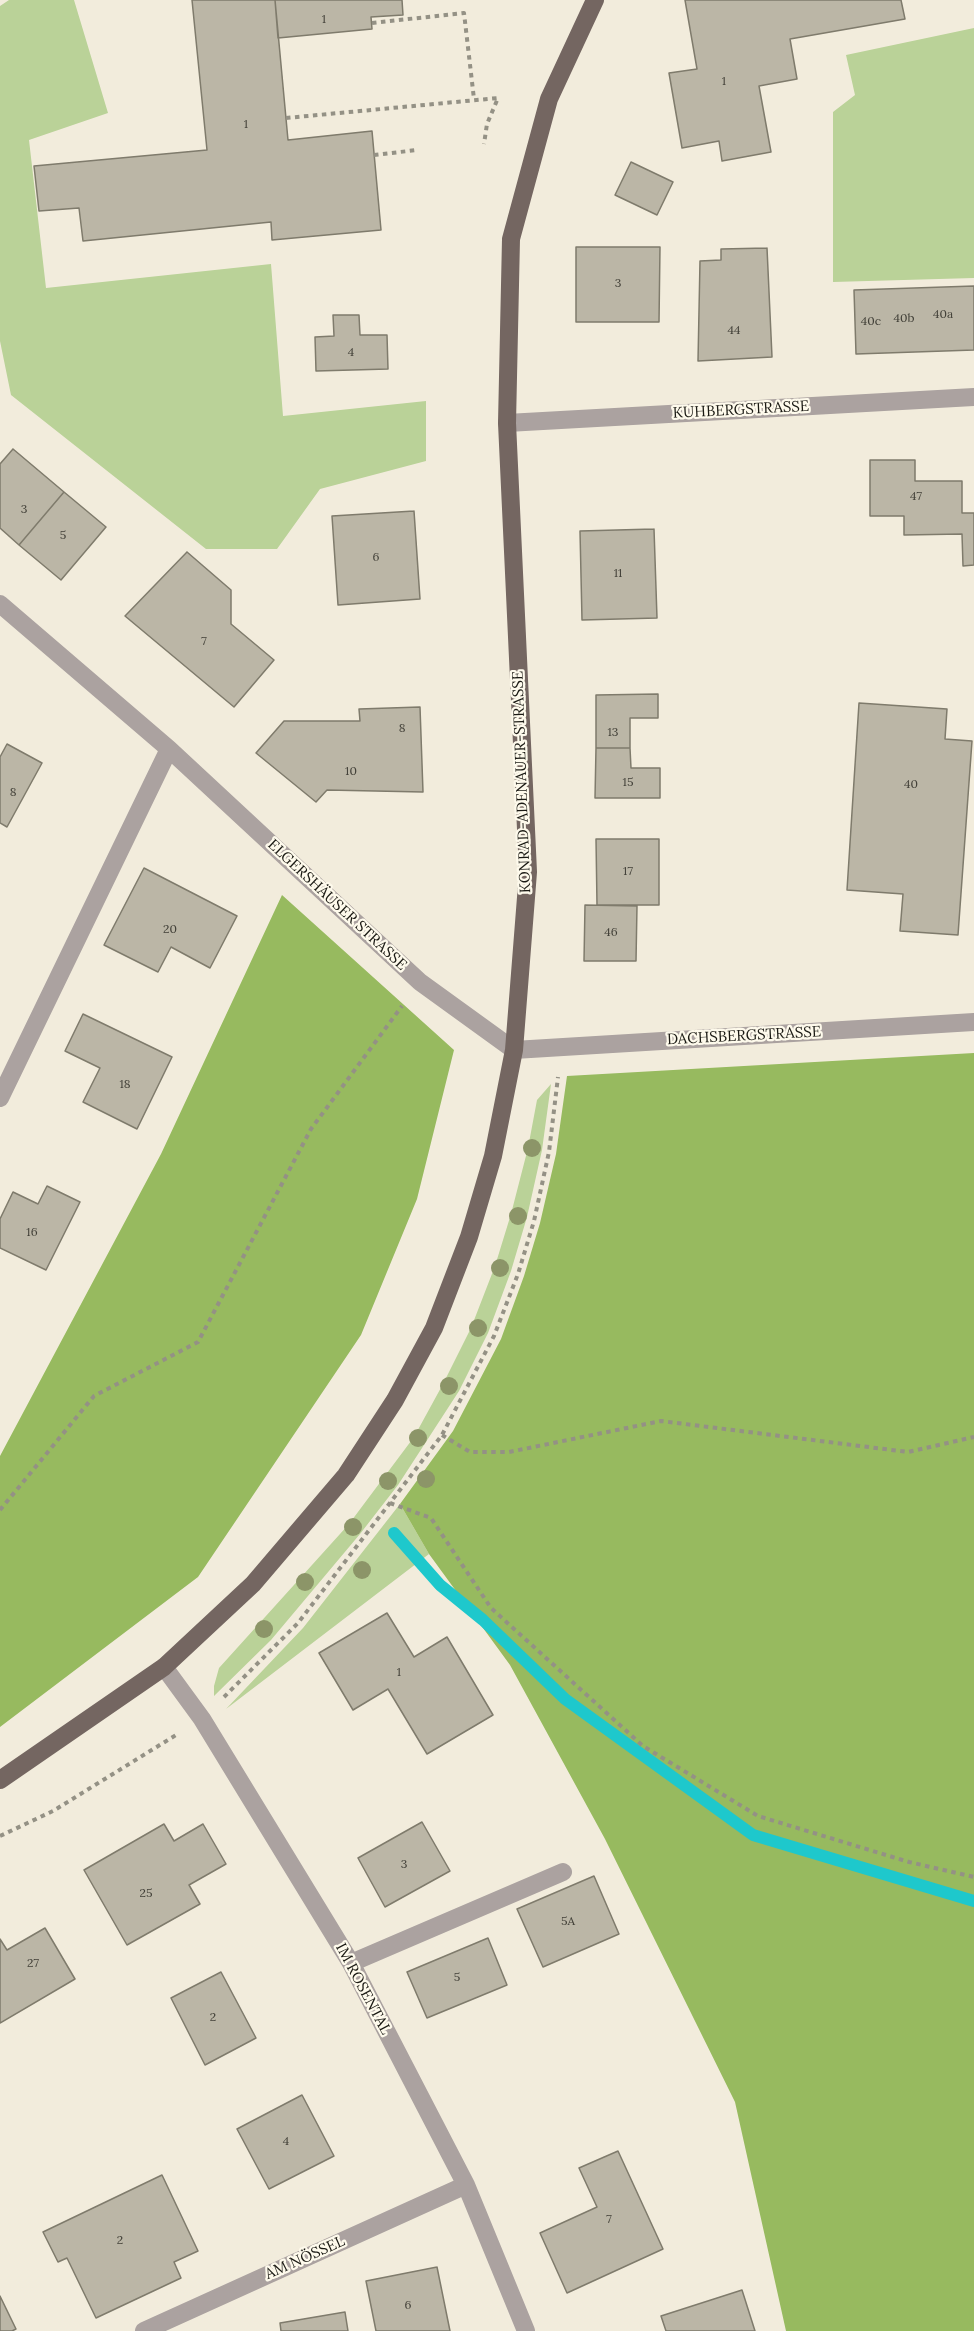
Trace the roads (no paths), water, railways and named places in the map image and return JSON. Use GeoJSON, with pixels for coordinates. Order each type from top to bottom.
{"type":"FeatureCollection","features":[{"type":"Feature","properties":{"kind":"main road","name":"KONRAD-ADENAUER-STRASSE"},"geometry":{"type":"LineString","coordinates":[[0,1780],[164,1667],[253,1584],[346,1474],[395,1400],[434,1328],[469,1237],[493,1156],[514,1050],[528,872],[507,423],[511,239],[549,99],[595,0]]}},
{"type":"Feature","properties":{"kind":"street","name":"KUHBERGSTRASSE"},"geometry":{"type":"LineString","coordinates":[[507,423],[974,398]]}},
{"type":"Feature","properties":{"kind":"street","name":"ELGERSHÄUSER STRASSE"},"geometry":{"type":"LineString","coordinates":[[0,604],[169,749],[420,982],[514,1050]]}},
{"type":"Feature","properties":{"kind":"street"},"geometry":{"type":"LineString","coordinates":[[0,1098],[169,749]]}},
{"type":"Feature","properties":{"kind":"street","name":"DACHSBERGSTRASSE"},"geometry":{"type":"LineString","coordinates":[[514,1050],[974,1022]]}},
{"type":"Feature","properties":{"kind":"street","name":"IM ROSENTAL"},"geometry":{"type":"LineString","coordinates":[[164,1667],[202,1719],[351,1963],[466,2185],[526,2331]]}},
{"type":"Feature","properties":{"kind":"street"},"geometry":{"type":"LineString","coordinates":[[351,1963],[563,1872]]}},
{"type":"Feature","properties":{"kind":"street","name":"AM NÖSSEL"},"geometry":{"type":"LineString","coordinates":[[144,2331],[466,2185]]}},
{"type":"Feature","properties":{"kind":"waterway"},"geometry":{"type":"LineString","coordinates":[[394,1533],[440,1585],[483,1620],[565,1699],[753,1835],[974,1901]]}}]}
